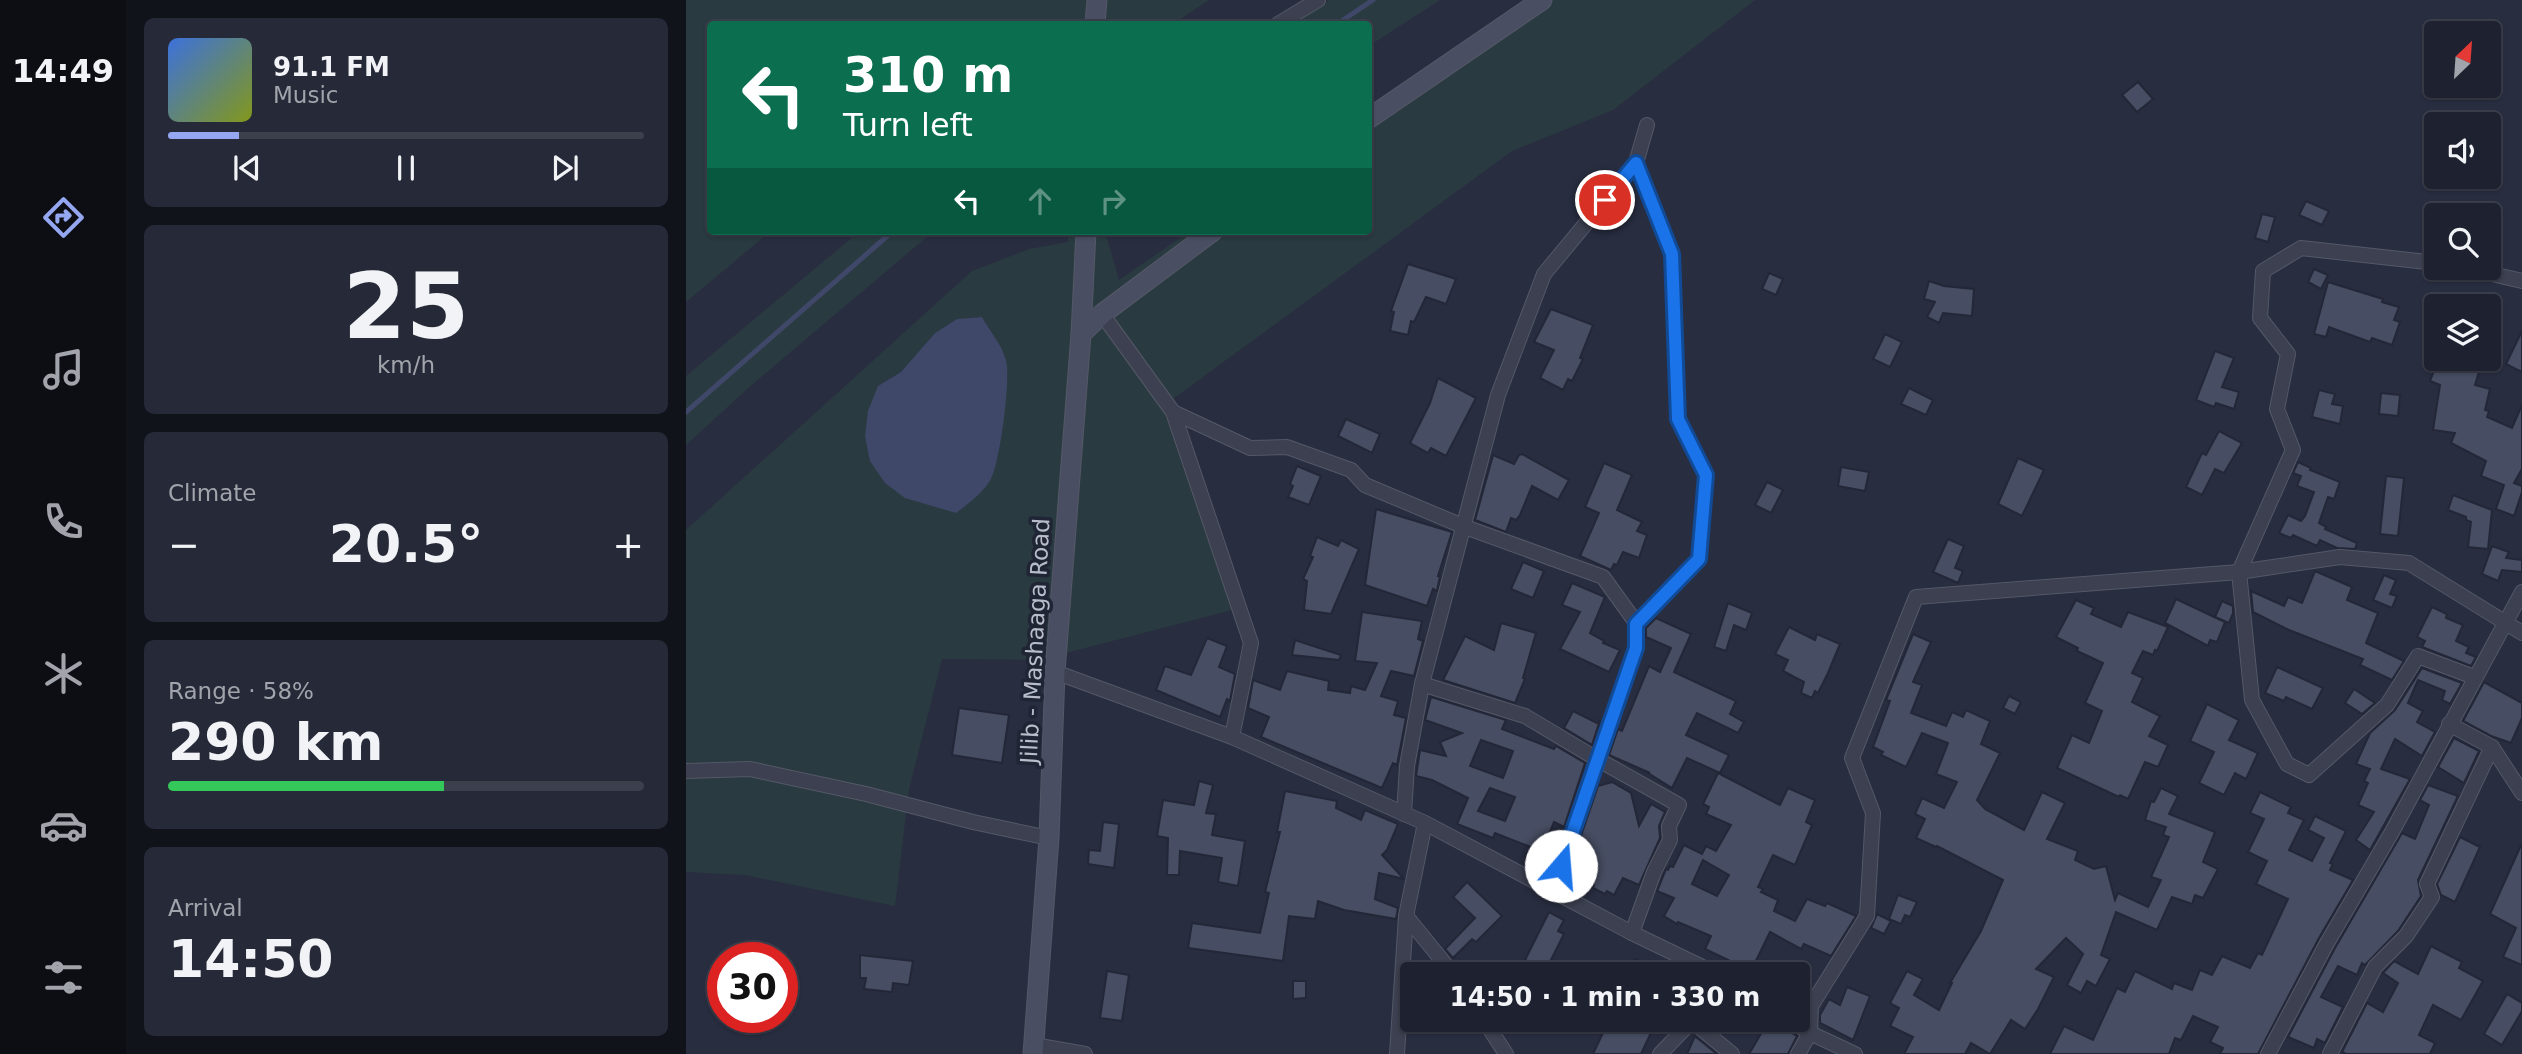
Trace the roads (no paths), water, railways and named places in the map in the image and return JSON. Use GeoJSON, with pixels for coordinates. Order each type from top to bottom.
{"type":"FeatureCollection","features":[{"type":"Feature","properties":{"kind":"main road"},"geometry":{"type":"LineString","coordinates":[[1095,21],[1097,0]]}},
{"type":"Feature","properties":{"kind":"main road"},"geometry":{"type":"LineString","coordinates":[[1372,116],[1542,0]]}},
{"type":"Feature","properties":{"kind":"main road","name":"Jilib - Mashaaga Road"},"geometry":{"type":"LineString","coordinates":[[1033,1049],[1049,838],[1055,672],[1081,334],[1086,235]]}},
{"type":"Feature","properties":{"kind":"main road"},"geometry":{"type":"LineString","coordinates":[[1081,334],[1102,314],[1208,235]]}},
{"type":"Feature","properties":{"kind":"street"},"geometry":{"type":"LineString","coordinates":[[1283,21],[1318,0]]}},
{"type":"Feature","properties":{"kind":"street"},"geometry":{"type":"LineString","coordinates":[[1404,814],[1407,766],[1422,684],[1498,395],[1544,274],[1636,163],[1647,125]]}},
{"type":"Feature","properties":{"kind":"street"},"geometry":{"type":"LineString","coordinates":[[1636,163],[1672,254],[1678,419],[1706,475],[1699,559],[1636,624]]}},
{"type":"Feature","properties":{"kind":"street"},"geometry":{"type":"LineString","coordinates":[[2424,262],[2301,247],[2263,271],[2260,318],[2288,354],[2277,409],[2293,450],[2239,572],[2252,700],[2287,764],[2309,775],[2387,705],[2418,656],[2474,677]]}},
{"type":"Feature","properties":{"kind":"street"},"geometry":{"type":"LineString","coordinates":[[2501,276],[2522,281]]}},
{"type":"Feature","properties":{"kind":"street"},"geometry":{"type":"LineString","coordinates":[[1102,314],[1173,412],[1251,643],[1231,737]]}},
{"type":"Feature","properties":{"kind":"street"},"geometry":{"type":"LineString","coordinates":[[1173,412],[1250,448],[1287,447],[1351,470],[1365,485],[1465,527],[1604,577],[1636,624],[1636,648],[1561,866],[1548,888]]}},
{"type":"Feature","properties":{"kind":"street"},"geometry":{"type":"LineString","coordinates":[[1797,1054],[1810,1033],[1811,1006],[1867,916],[1873,813],[1852,758],[1916,597],[2239,572],[2340,557],[2409,563],[2522,633]]}},
{"type":"Feature","properties":{"kind":"street"},"geometry":{"type":"LineString","coordinates":[[2268,1054],[2522,592]]}},
{"type":"Feature","properties":{"kind":"street"},"geometry":{"type":"LineString","coordinates":[[1055,672],[1231,737],[1425,823],[1691,962]]}},
{"type":"Feature","properties":{"kind":"street"},"geometry":{"type":"LineString","coordinates":[[1422,684],[1525,716],[1679,805],[1668,826],[1670,840],[1654,872],[1632,933]]}},
{"type":"Feature","properties":{"kind":"street"},"geometry":{"type":"LineString","coordinates":[[2449,723],[2492,747],[2522,793]]}},
{"type":"Feature","properties":{"kind":"street"},"geometry":{"type":"LineString","coordinates":[[2330,1054],[2375,967],[2406,936],[2432,897],[2427,884],[2492,747]]}},
{"type":"Feature","properties":{"kind":"street"},"geometry":{"type":"LineString","coordinates":[[686,771],[750,769],[1049,838]]}},
{"type":"Feature","properties":{"kind":"street"},"geometry":{"type":"LineString","coordinates":[[1397,1054],[1406,916],[1425,823]]}},
{"type":"Feature","properties":{"kind":"street"},"geometry":{"type":"LineString","coordinates":[[1406,916],[1443,962]]}},
{"type":"Feature","properties":{"kind":"street"},"geometry":{"type":"LineString","coordinates":[[1492,1032],[1506,1054]]}},
{"type":"Feature","properties":{"kind":"street"},"geometry":{"type":"LineString","coordinates":[[1660,1054],[1681,1032]]}},
{"type":"Feature","properties":{"kind":"street"},"geometry":{"type":"LineString","coordinates":[[1705,1032],[1732,1054]]}},
{"type":"Feature","properties":{"kind":"street"},"geometry":{"type":"LineString","coordinates":[[1810,1033],[1855,1054]]}},
{"type":"Feature","properties":{"kind":"street"},"geometry":{"type":"LineString","coordinates":[[1033,1049],[1086,1054]]}},
{"type":"Feature","properties":{"kind":"water"},"geometry":{"type":"Polygon","coordinates":[[[982,317],[1006,360],[1004,420],[991,479],[980,494],[956,513],[905,498],[885,483],[870,461],[865,436],[868,411],[878,386],[901,372],[935,333],[957,319],[982,317]]]}},
{"type":"Feature","properties":{"kind":"waterway"},"geometry":{"type":"LineString","coordinates":[[1342,21],[1373,0]]}},
{"type":"Feature","properties":{"kind":"waterway"},"geometry":{"type":"LineString","coordinates":[[686,412],[888,235]]}}]}
